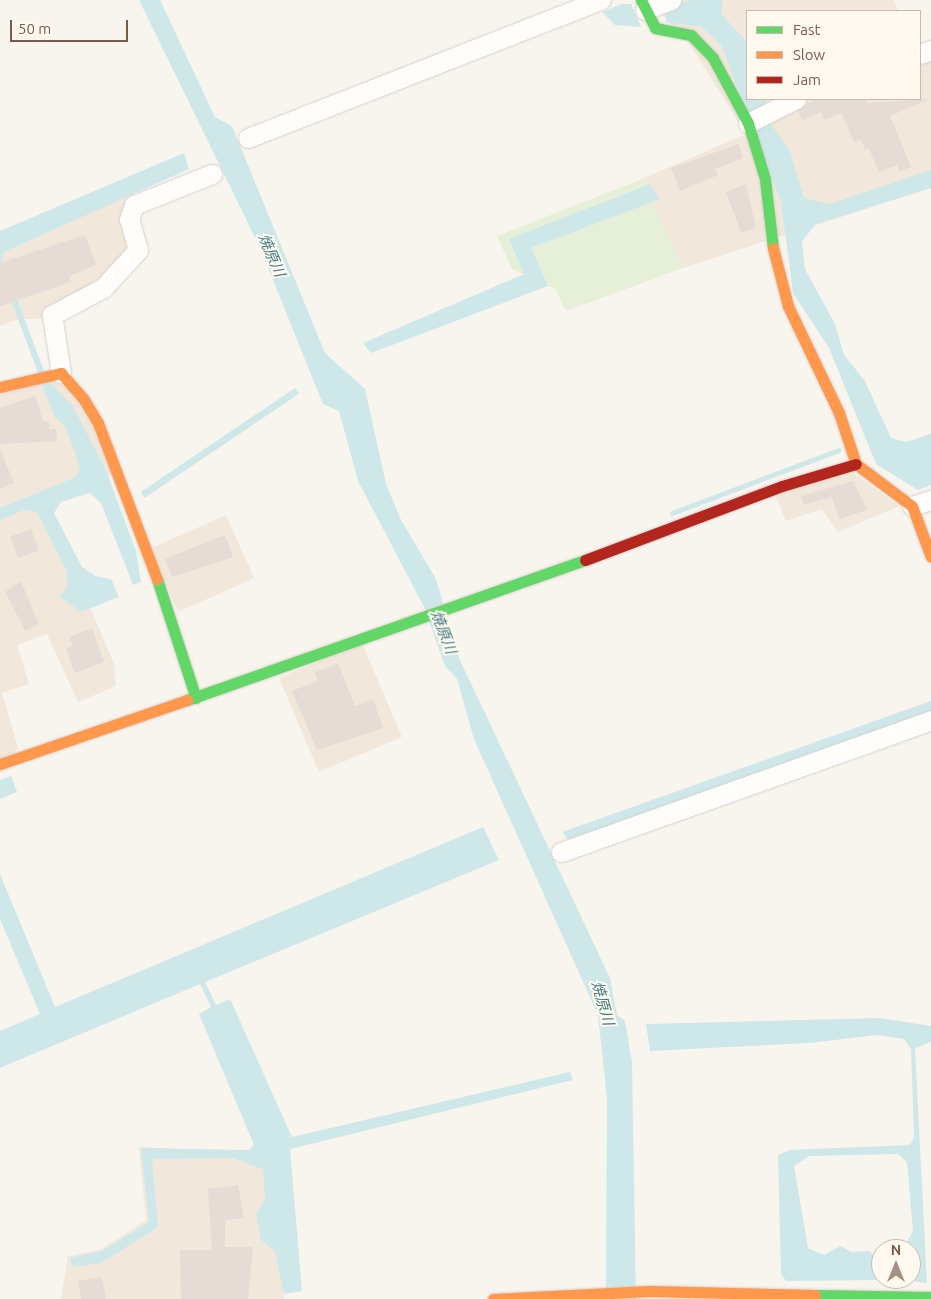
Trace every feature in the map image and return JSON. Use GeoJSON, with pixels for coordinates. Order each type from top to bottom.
{"type":"FeatureCollection","features":[{"type":"Feature","properties":{"kind":"street"},"geometry":{"type":"LineString","coordinates":[[248,138],[601,0]]}},
{"type":"Feature","properties":{"kind":"street"},"geometry":{"type":"LineString","coordinates":[[671,0],[643,5],[655,28],[691,35],[713,58],[757,119],[774,257],[788,306],[839,413],[856,464],[912,506],[931,557]]}},
{"type":"Feature","properties":{"kind":"street"},"geometry":{"type":"LineString","coordinates":[[757,119],[794,100]]}},
{"type":"Feature","properties":{"kind":"street"},"geometry":{"type":"LineString","coordinates":[[196,698],[98,423],[55,373],[52,315],[103,288],[138,250],[129,219],[134,205],[212,174]]}},
{"type":"Feature","properties":{"kind":"street"},"geometry":{"type":"LineString","coordinates":[[0,387],[37,376],[55,373]]}},
{"type":"Feature","properties":{"kind":"street"},"geometry":{"type":"LineString","coordinates":[[0,764],[196,698],[411,620],[453,607],[782,486],[856,464]]}},
{"type":"Feature","properties":{"kind":"street"},"geometry":{"type":"LineString","coordinates":[[912,506],[931,500]]}},
{"type":"Feature","properties":{"kind":"street"},"geometry":{"type":"LineString","coordinates":[[561,852],[931,720]]}},
{"type":"Feature","properties":{"kind":"street"},"geometry":{"type":"LineString","coordinates":[[493,1299],[606,1291],[931,1297]]}},
{"type":"Feature","properties":{"kind":"shaded area"},"geometry":{"type":"Polygon","coordinates":[[[648,0],[894,0],[898,10],[746,10],[746,100],[921,100],[921,48],[931,44],[931,188],[683,268],[642,179],[746,134],[689,43],[648,0]]]}},
{"type":"Feature","properties":{"kind":"shaded area"},"geometry":{"type":"Polygon","coordinates":[[[127,196],[142,249],[56,319],[20,319],[0,326],[0,254],[127,196]]]}},
{"type":"Feature","properties":{"kind":"shaded area"},"geometry":{"type":"Polygon","coordinates":[[[68,372],[114,475],[44,499],[114,664],[116,686],[78,702],[47,634],[17,645],[29,684],[2,693],[18,748],[0,773],[0,383],[68,372]]]}},
{"type":"Feature","properties":{"kind":"shaded area"},"geometry":{"type":"Polygon","coordinates":[[[849,470],[899,506],[838,532],[822,509],[786,521],[775,494],[849,470]]]}},
{"type":"Feature","properties":{"kind":"shaded area"},"geometry":{"type":"Polygon","coordinates":[[[226,515],[254,578],[178,612],[150,549],[226,515]]]}},
{"type":"Feature","properties":{"kind":"shaded area"},"geometry":{"type":"Polygon","coordinates":[[[362,643],[402,737],[319,772],[279,678],[362,643]]]}},
{"type":"Feature","properties":{"kind":"shaded area"},"geometry":{"type":"Polygon","coordinates":[[[139,1147],[270,1154],[284,1299],[61,1299],[68,1256],[100,1250],[146,1220],[139,1147]]]}},
{"type":"Feature","properties":{"kind":"green space"},"geometry":{"type":"Polygon","coordinates":[[[642,179],[683,268],[566,311],[555,289],[512,269],[497,236],[642,179]]]}},
{"type":"Feature","properties":{"kind":"water","name":"焼原川"},"geometry":{"type":"Polygon","coordinates":[[[139,0],[160,0],[215,117],[232,126],[325,353],[365,389],[386,484],[401,520],[436,579],[459,658],[610,978],[617,1015],[625,1021],[632,1062],[636,1299],[606,1299],[607,1098],[598,1015],[474,739],[457,679],[445,666],[424,607],[358,481],[339,411],[323,404],[260,248],[139,0]]]}},
{"type":"Feature","properties":{"kind":"water"},"geometry":{"type":"Polygon","coordinates":[[[689,0],[723,0],[721,14],[746,41],[746,100],[765,100],[767,106],[761,110],[790,151],[804,198],[830,204],[931,170],[931,188],[816,224],[802,241],[805,269],[835,324],[844,355],[865,381],[891,438],[906,442],[931,434],[931,485],[918,490],[876,464],[829,348],[793,293],[781,202],[722,47],[702,27],[666,22],[666,10],[689,0]]]}},
{"type":"Feature","properties":{"kind":"water"},"geometry":{"type":"Polygon","coordinates":[[[622,4],[631,4],[641,27],[615,25],[602,12],[622,4]]]}},
{"type":"Feature","properties":{"kind":"water"},"geometry":{"type":"Polygon","coordinates":[[[184,153],[189,169],[4,252],[2,260],[43,368],[51,384],[73,406],[107,473],[136,551],[141,582],[133,585],[101,503],[90,493],[61,502],[54,513],[82,567],[95,576],[111,579],[119,597],[81,612],[59,596],[67,588],[67,572],[37,512],[24,510],[0,520],[0,508],[76,477],[80,467],[65,426],[54,416],[0,271],[0,231],[184,153]]]}},
{"type":"Feature","properties":{"kind":"water"},"geometry":{"type":"Polygon","coordinates":[[[650,184],[660,199],[531,248],[548,286],[371,353],[363,343],[524,274],[509,239],[650,184]]]}},
{"type":"Feature","properties":{"kind":"water"},"geometry":{"type":"Polygon","coordinates":[[[295,388],[299,394],[145,498],[141,492],[295,388]]]}},
{"type":"Feature","properties":{"kind":"water"},"geometry":{"type":"Polygon","coordinates":[[[931,701],[931,714],[569,840],[562,832],[931,701]]]}},
{"type":"Feature","properties":{"kind":"water"},"geometry":{"type":"Polygon","coordinates":[[[11,776],[17,792],[0,799],[0,780],[11,776]]]}},
{"type":"Feature","properties":{"kind":"water"},"geometry":{"type":"Polygon","coordinates":[[[483,827],[499,860],[205,982],[216,1005],[230,999],[292,1137],[570,1072],[573,1080],[290,1149],[302,1291],[284,1294],[275,1251],[261,1240],[256,1214],[265,1199],[263,1169],[232,1158],[152,1159],[158,1227],[101,1263],[73,1267],[70,1258],[102,1251],[149,1222],[141,1148],[249,1150],[254,1145],[199,1014],[211,1007],[200,984],[0,1068],[0,1031],[40,1014],[0,919],[0,874],[55,1007],[483,827]]]}},
{"type":"Feature","properties":{"kind":"water"},"geometry":{"type":"Polygon","coordinates":[[[880,1018],[931,1026],[931,1042],[915,1048],[927,1283],[921,1282],[921,1239],[909,1239],[913,1231],[907,1162],[898,1154],[809,1156],[794,1166],[808,1248],[824,1255],[841,1246],[851,1252],[870,1251],[871,1280],[786,1281],[781,1274],[778,1155],[789,1150],[910,1145],[914,1137],[911,1049],[904,1039],[878,1035],[809,1043],[650,1051],[646,1024],[880,1018]]]}},
{"type":"Feature","properties":{"kind":"building"},"geometry":{"type":"Polygon","coordinates":[[[930,99],[890,116],[911,167],[900,171],[897,165],[879,172],[869,149],[865,150],[861,139],[854,142],[842,113],[824,120],[821,112],[802,120],[798,110],[813,100],[866,100],[867,103],[930,99]]]}},
{"type":"Feature","properties":{"kind":"building"},"geometry":{"type":"Polygon","coordinates":[[[739,144],[743,158],[715,169],[718,175],[680,191],[671,168],[739,144]]]}},
{"type":"Feature","properties":{"kind":"building"},"geometry":{"type":"Polygon","coordinates":[[[746,184],[756,228],[741,233],[726,192],[746,184]]]}},
{"type":"Feature","properties":{"kind":"building"},"geometry":{"type":"Polygon","coordinates":[[[85,235],[96,265],[69,276],[71,282],[0,306],[0,263],[85,235]]]}},
{"type":"Feature","properties":{"kind":"building"},"geometry":{"type":"Polygon","coordinates":[[[35,396],[43,421],[49,421],[49,429],[56,429],[57,441],[0,444],[0,408],[35,396]]]}},
{"type":"Feature","properties":{"kind":"building"},"geometry":{"type":"Polygon","coordinates":[[[0,449],[14,483],[0,489],[0,449]]]}},
{"type":"Feature","properties":{"kind":"building"},"geometry":{"type":"Polygon","coordinates":[[[853,481],[867,510],[839,519],[832,497],[804,505],[801,496],[853,481]]]}},
{"type":"Feature","properties":{"kind":"building"},"geometry":{"type":"Polygon","coordinates":[[[31,529],[39,551],[18,558],[10,537],[31,529]]]}},
{"type":"Feature","properties":{"kind":"building"},"geometry":{"type":"Polygon","coordinates":[[[225,535],[233,557],[172,577],[165,559],[225,535]]]}},
{"type":"Feature","properties":{"kind":"building"},"geometry":{"type":"Polygon","coordinates":[[[21,581],[39,625],[25,630],[5,592],[21,581]]]}},
{"type":"Feature","properties":{"kind":"building"},"geometry":{"type":"Polygon","coordinates":[[[92,628],[104,662],[75,673],[66,649],[73,646],[69,637],[92,628]]]}},
{"type":"Feature","properties":{"kind":"building"},"geometry":{"type":"Polygon","coordinates":[[[338,664],[355,706],[373,699],[383,728],[317,750],[292,691],[318,681],[315,672],[338,664]]]}},
{"type":"Feature","properties":{"kind":"building"},"geometry":{"type":"Polygon","coordinates":[[[238,1185],[244,1218],[225,1220],[225,1247],[253,1247],[248,1299],[181,1299],[180,1250],[212,1250],[208,1189],[238,1185]]]}},
{"type":"Feature","properties":{"kind":"building"},"geometry":{"type":"Polygon","coordinates":[[[102,1277],[106,1299],[81,1299],[78,1281],[102,1277]]]}},
{"type":"Feature","properties":{"kind":"waterway"},"geometry":{"type":"LineString","coordinates":[[672,513],[839,450]]}},
{"type":"Feature","properties":{"kind":"traffic: fast"},"geometry":{"type":"LineString","coordinates":[[641,0],[655,28],[691,35],[713,58],[748,123],[765,179],[773,248]]}},
{"type":"Feature","properties":{"kind":"traffic: fast"},"geometry":{"type":"LineString","coordinates":[[187,700],[585,560]]}},
{"type":"Feature","properties":{"kind":"traffic: fast"},"geometry":{"type":"LineString","coordinates":[[157,579],[196,698]]}},
{"type":"Feature","properties":{"kind":"traffic: fast"},"geometry":{"type":"LineString","coordinates":[[815,1295],[931,1297]]}},
{"type":"Feature","properties":{"kind":"traffic: slow"},"geometry":{"type":"LineString","coordinates":[[773,248],[788,306],[839,413],[856,464],[912,506],[931,557]]}},
{"type":"Feature","properties":{"kind":"traffic: slow"},"geometry":{"type":"LineString","coordinates":[[0,387],[61,373],[83,398],[98,423],[157,579]]}},
{"type":"Feature","properties":{"kind":"traffic: slow"},"geometry":{"type":"LineString","coordinates":[[0,764],[187,700]]}},
{"type":"Feature","properties":{"kind":"traffic: slow"},"geometry":{"type":"LineString","coordinates":[[493,1299],[649,1291],[815,1295]]}},
{"type":"Feature","properties":{"kind":"traffic: jam"},"geometry":{"type":"LineString","coordinates":[[585,560],[782,486],[856,464]]}}]}
